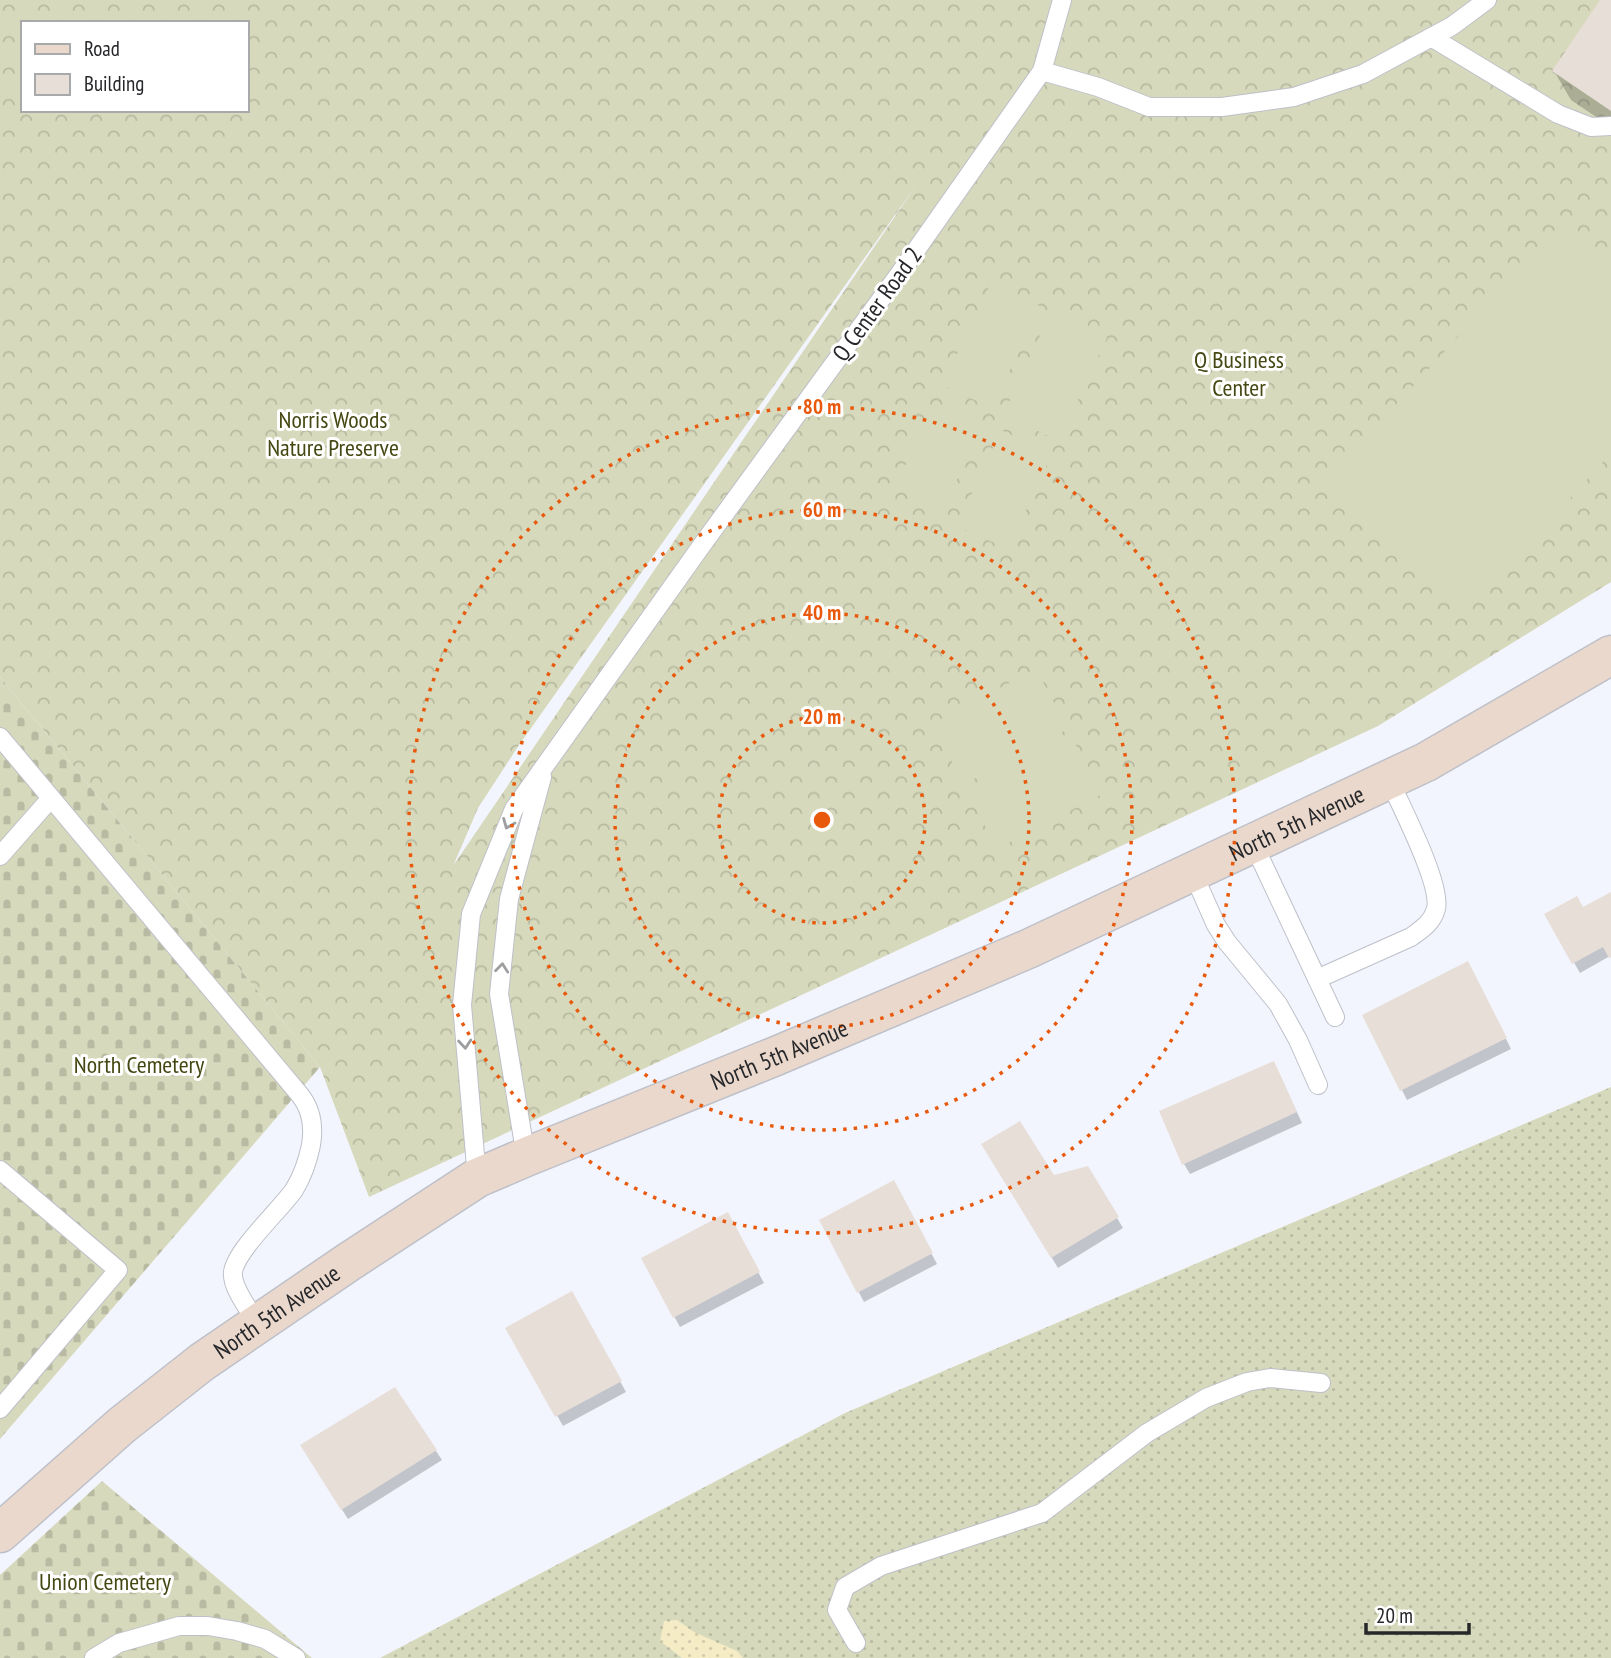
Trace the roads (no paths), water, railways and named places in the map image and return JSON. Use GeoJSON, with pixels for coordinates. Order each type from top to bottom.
{"type":"FeatureCollection","features":[{"type":"Feature","properties":{"kind":"main road","name":"North 5th Avenue"},"geometry":{"type":"LineString","coordinates":[[0,1533],[122,1425],[202,1362],[477,1178],[776,1056],[1002,959],[1435,757],[1611,655]]}},
{"type":"Feature","properties":{"kind":"lane","name":"Q Center Road 2"},"geometry":{"type":"LineString","coordinates":[[477,1178],[462,1005],[471,914],[514,809],[1042,71],[1062,0]]}},
{"type":"Feature","properties":{"kind":"lane"},"geometry":{"type":"LineString","coordinates":[[1042,71],[1098,87],[1149,107],[1222,107],[1294,97],[1363,74],[1452,26],[1487,0]]}},
{"type":"Feature","properties":{"kind":"lane"},"geometry":{"type":"LineString","coordinates":[[1431,37],[1511,88],[1558,114],[1591,127],[1611,126]]}},
{"type":"Feature","properties":{"kind":"lane"},"geometry":{"type":"LineString","coordinates":[[0,737],[300,1094],[312,1115],[313,1134],[299,1181],[235,1264],[235,1285],[258,1324]]}},
{"type":"Feature","properties":{"kind":"lane"},"geometry":{"type":"LineString","coordinates":[[526,1157],[499,994],[509,900],[544,767]]}},
{"type":"Feature","properties":{"kind":"lane"},"geometry":{"type":"LineString","coordinates":[[1317,979],[1411,937],[1425,927],[1437,906],[1435,890],[1425,862],[1389,779]]}},
{"type":"Feature","properties":{"kind":"lane"},"geometry":{"type":"LineString","coordinates":[[0,856],[51,798]]}},
{"type":"Feature","properties":{"kind":"lane"},"geometry":{"type":"LineString","coordinates":[[1253,843],[1335,1017]]}},
{"type":"Feature","properties":{"kind":"lane"},"geometry":{"type":"LineString","coordinates":[[1192,871],[1216,925],[1278,1004],[1318,1085]]}},
{"type":"Feature","properties":{"kind":"lane"},"geometry":{"type":"LineString","coordinates":[[0,1170],[118,1270],[0,1409]]}},
{"type":"Feature","properties":{"kind":"lane"},"geometry":{"type":"LineString","coordinates":[[856,1643],[838,1610],[845,1587],[881,1566],[1042,1513],[1147,1433],[1206,1398],[1247,1382],[1270,1377],[1321,1383]]}},
{"type":"Feature","properties":{"kind":"lane"},"geometry":{"type":"LineString","coordinates":[[94,1658],[119,1643],[179,1626],[208,1626],[237,1631],[265,1639],[296,1658]]}},
{"type":"Feature","properties":{"kind":"park label","name":"Q Business Center"},"geometry":{"type":"Point","coordinates":[1239,373]}},
{"type":"Feature","properties":{"kind":"park label","name":"Norris Woods Nature Preserve"},"geometry":{"type":"Point","coordinates":[333,433]}},
{"type":"Feature","properties":{"kind":"park label","name":"North Cemetery"},"geometry":{"type":"Point","coordinates":[139,1064]}},
{"type":"Feature","properties":{"kind":"park label","name":"Union Cemetery"},"geometry":{"type":"Point","coordinates":[105,1581]}}]}
